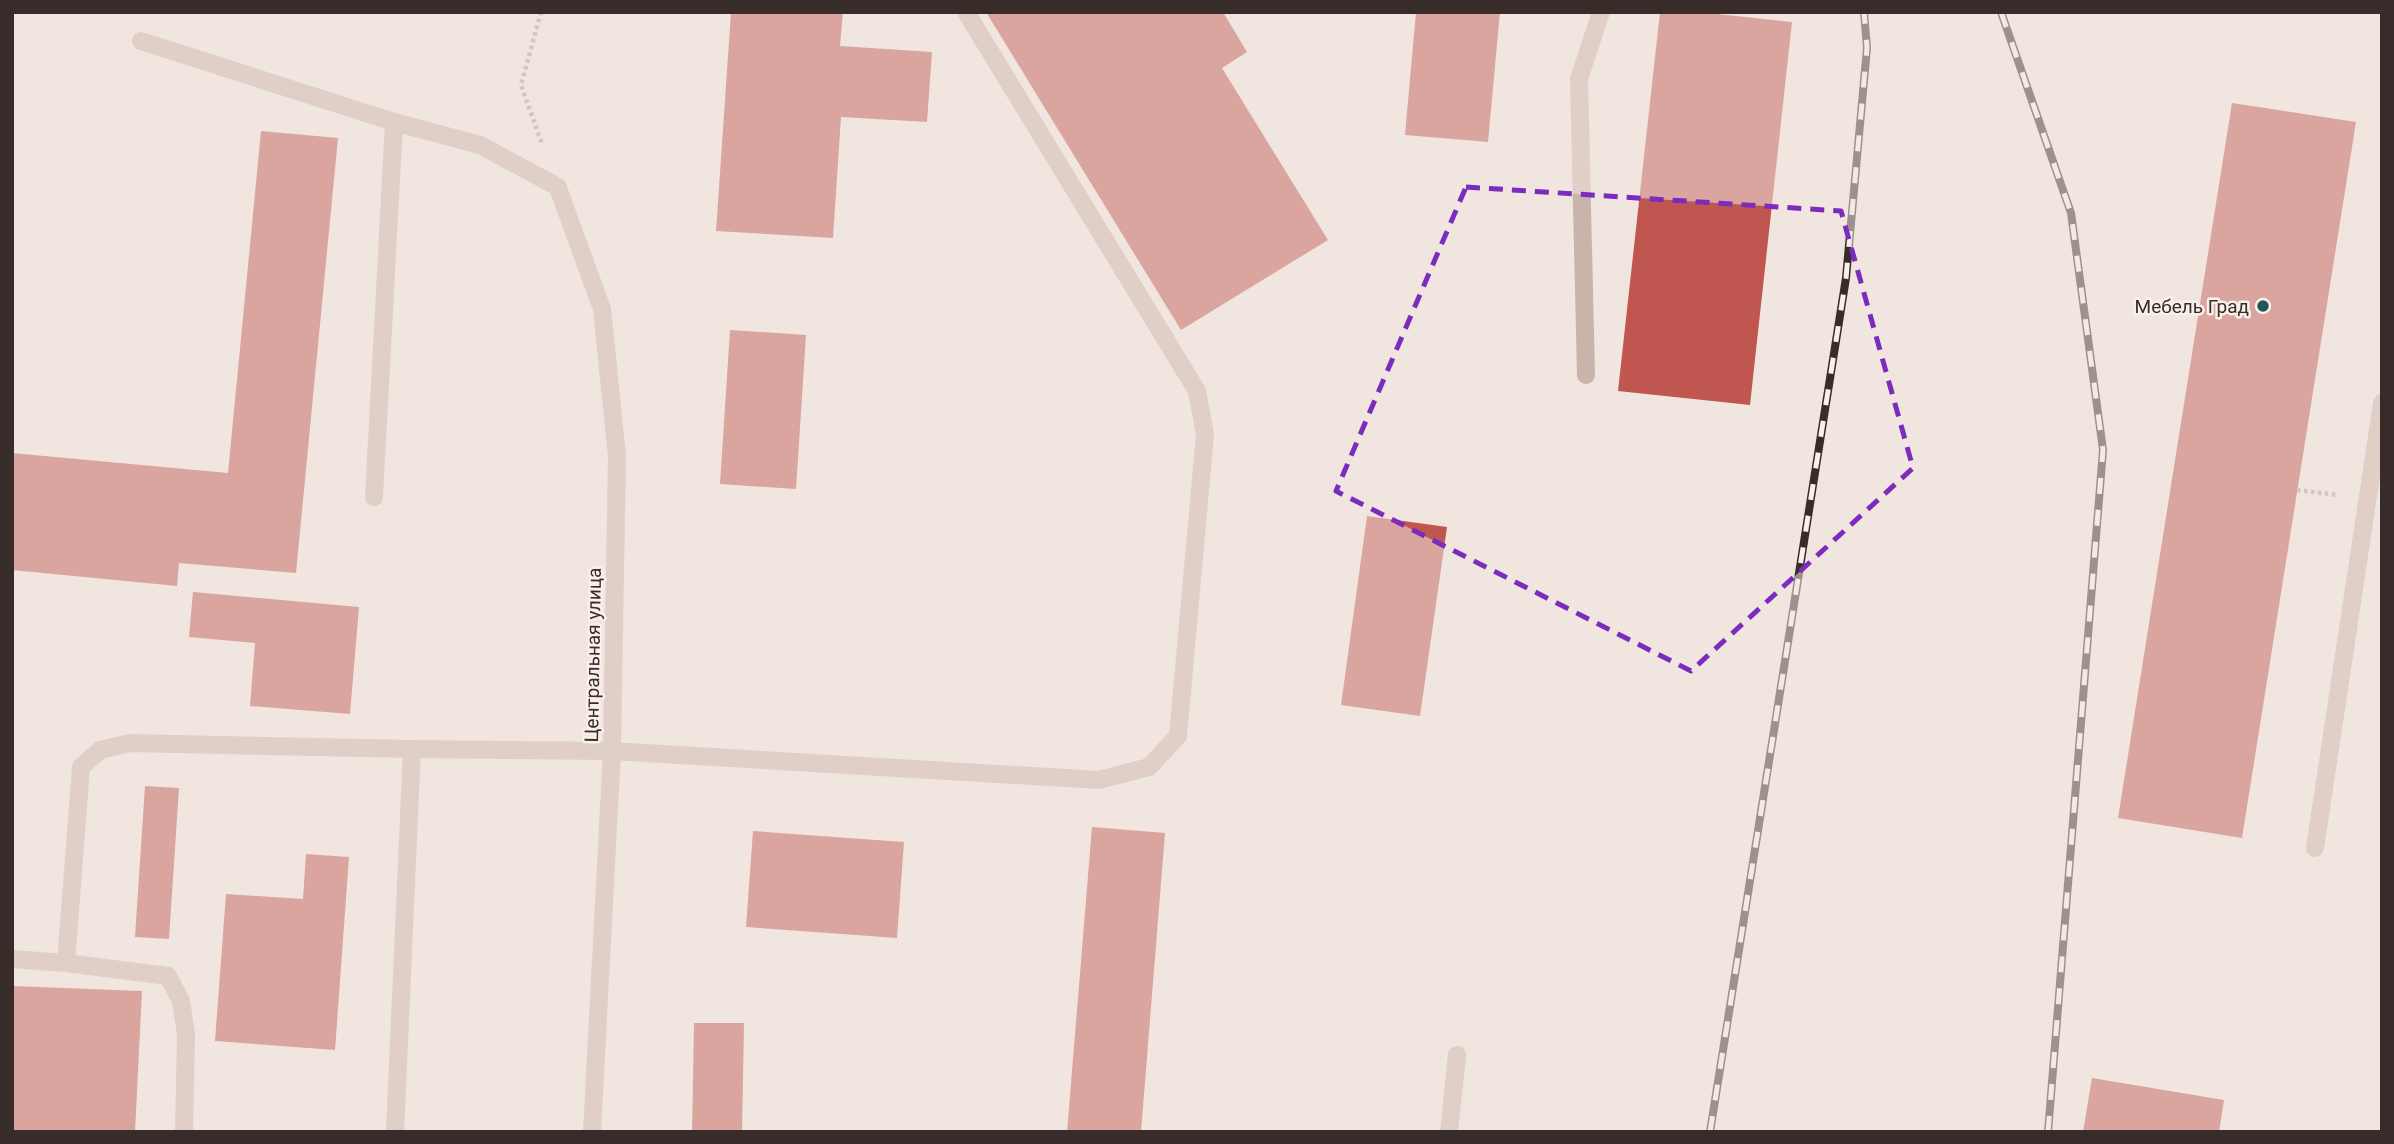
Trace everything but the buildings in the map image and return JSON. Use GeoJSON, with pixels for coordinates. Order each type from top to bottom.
{"type":"FeatureCollection","features":[{"type":"Feature","properties":{"kind":"street"},"geometry":{"type":"LineString","coordinates":[[66,962],[81,767],[100,750],[130,743],[612,751],[1099,780],[1149,767],[1178,736],[1205,434],[1197,391],[966,12]]}},
{"type":"Feature","properties":{"kind":"street"},"geometry":{"type":"LineString","coordinates":[[1586,374],[1579,79],[1601,12]]}},
{"type":"Feature","properties":{"kind":"street"},"geometry":{"type":"LineString","coordinates":[[141,41],[394,122],[480,145],[558,188]]}},
{"type":"Feature","properties":{"kind":"street"},"geometry":{"type":"LineString","coordinates":[[374,497],[394,122]]}},
{"type":"Feature","properties":{"kind":"street","name":"Центральная улица"},"geometry":{"type":"LineString","coordinates":[[558,188],[602,309],[617,456],[612,751],[592,1132]]}},
{"type":"Feature","properties":{"kind":"street"},"geometry":{"type":"LineString","coordinates":[[2315,848],[2382,403]]}},
{"type":"Feature","properties":{"kind":"street"},"geometry":{"type":"LineString","coordinates":[[395,1132],[412,749]]}},
{"type":"Feature","properties":{"kind":"street"},"geometry":{"type":"LineString","coordinates":[[12,958],[66,962],[168,976],[181,1001],[187,1034],[184,1132]]}},
{"type":"Feature","properties":{"kind":"street"},"geometry":{"type":"LineString","coordinates":[[1449,1132],[1457,1055]]}},
{"type":"Feature","properties":{"kind":"path"},"geometry":{"type":"LineString","coordinates":[[541,12],[522,85],[558,188]]}},
{"type":"Feature","properties":{"kind":"path"},"geometry":{"type":"LineString","coordinates":[[2297,490],[2367,499]]}},
{"type":"Feature","properties":{"kind":"highlighted area"},"geometry":{"type":"Polygon","coordinates":[[[1466,187],[1841,211],[1913,468],[1691,671],[1336,491],[1466,187]]]}},
{"type":"Feature","properties":{"kind":"railway"},"geometry":{"type":"LineString","coordinates":[[1710,1132],[1846,278],[1867,48],[1864,12]]}},
{"type":"Feature","properties":{"kind":"railway"},"geometry":{"type":"LineString","coordinates":[[2001,12],[2071,213],[2103,450],[2048,1132]]}},
{"type":"Feature","properties":{"kind":"place","name":"Мебель Град"},"geometry":{"type":"Point","coordinates":[2263,306]}}]}
